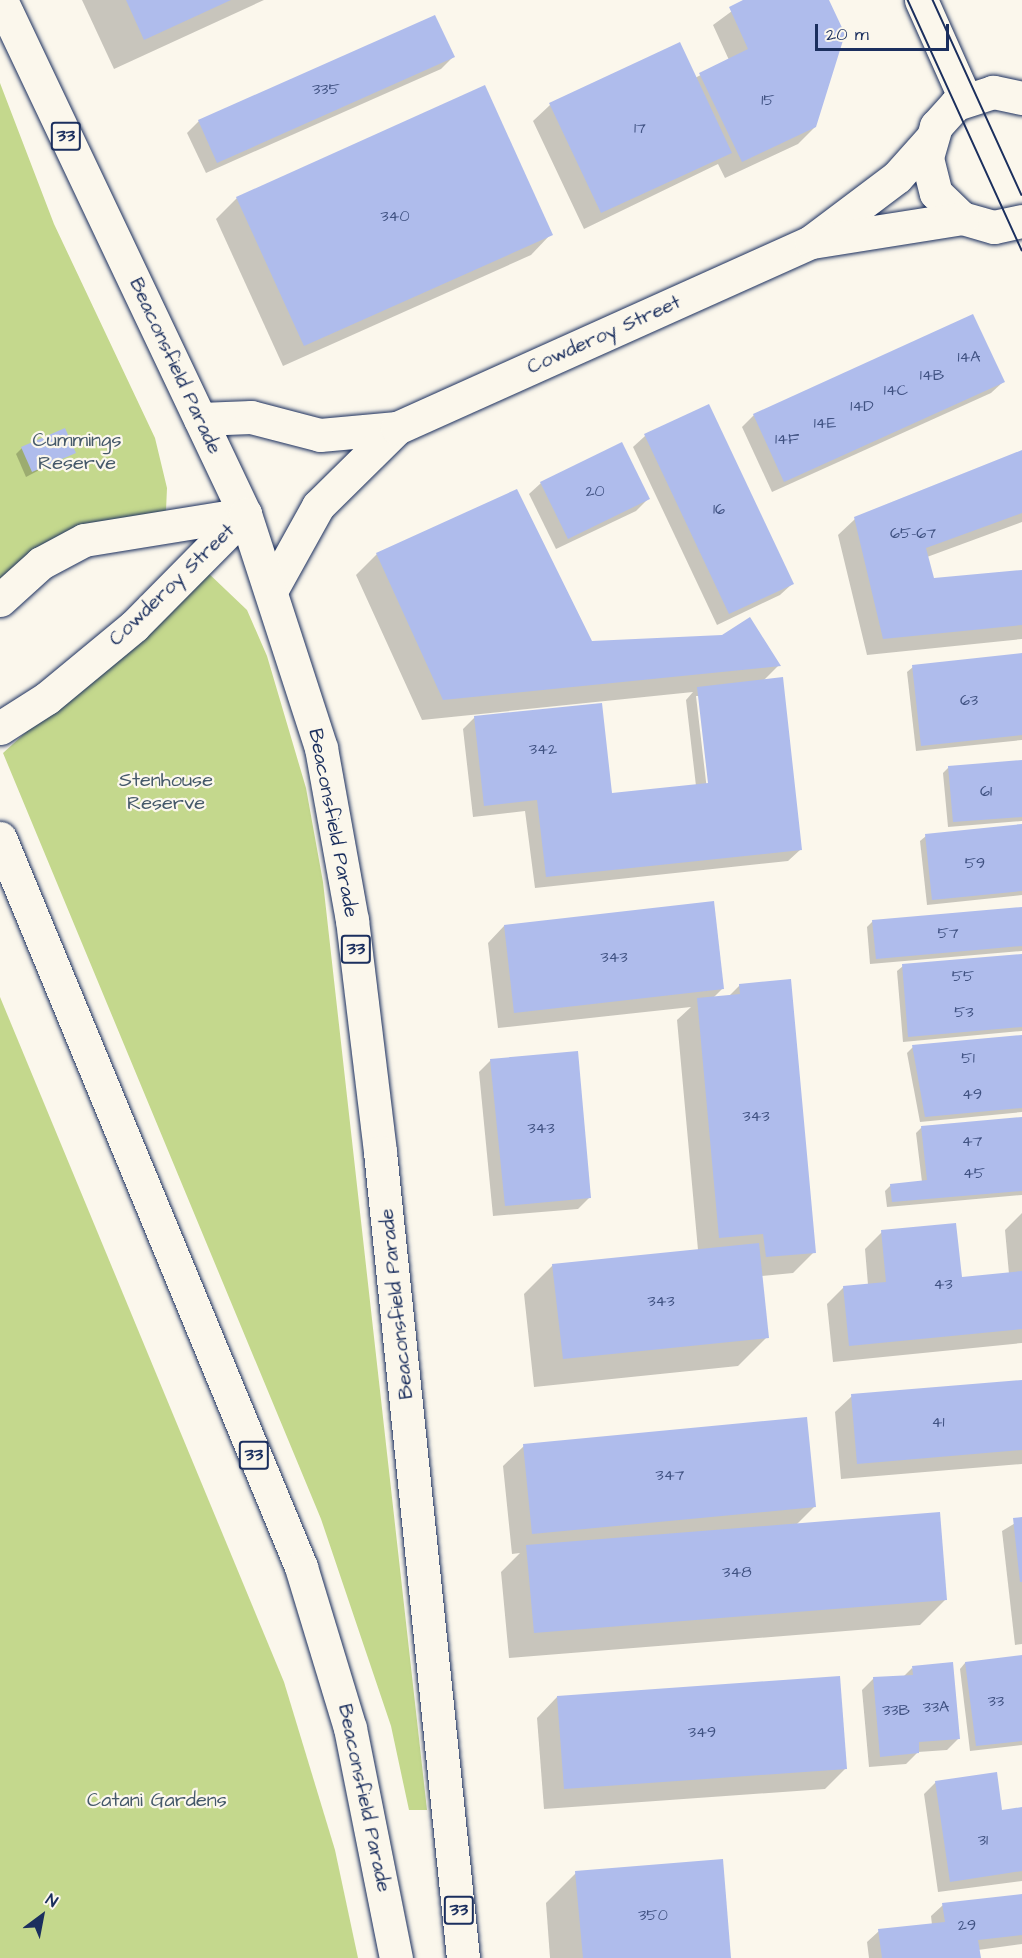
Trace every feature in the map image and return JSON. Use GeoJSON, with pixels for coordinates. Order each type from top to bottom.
{"type":"FeatureCollection","features":[{"type":"Feature","properties":{"kind":"main road","name":"Beaconsfield Parade"},"geometry":{"type":"LineString","coordinates":[[1,0],[245,514],[272,589],[321,748],[352,920],[406,1387],[463,1958]]}},
{"type":"Feature","properties":{"kind":"main road"},"geometry":{"type":"LineString","coordinates":[[921,0],[965,99]]}},
{"type":"Feature","properties":{"kind":"main road"},"geometry":{"type":"LineString","coordinates":[[1022,98],[993,92],[965,99],[944,114],[930,140],[928,167],[936,193],[962,218],[994,227],[1022,222]]}},
{"type":"Feature","properties":{"kind":"main road","name":"Cowderoy Street"},"geometry":{"type":"LineString","coordinates":[[200,419],[251,417],[320,435],[397,428],[811,243],[897,177],[930,140]]}},
{"type":"Feature","properties":{"kind":"main road","name":"Cowderoy Street"},"geometry":{"type":"LineString","coordinates":[[811,243],[962,218]]}},
{"type":"Feature","properties":{"kind":"main road","name":"Cowderoy Street"},"geometry":{"type":"LineString","coordinates":[[272,589],[318,506],[397,428]]}},
{"type":"Feature","properties":{"kind":"main road","name":"Cowderoy Street"},"geometry":{"type":"LineString","coordinates":[[0,600],[53,554],[84,540],[245,514]]}},
{"type":"Feature","properties":{"kind":"main road","name":"Cowderoy Street"},"geometry":{"type":"LineString","coordinates":[[0,728],[47,698],[134,626],[245,514]]}},
{"type":"Feature","properties":{"kind":"main road","name":"Beaconsfield Parade"},"geometry":{"type":"LineString","coordinates":[[0,838],[308,1588],[350,1728],[396,1958]]}},
{"type":"Feature","properties":{"kind":"green space","name":"Cummings Reserve"},"geometry":{"type":"Polygon","coordinates":[[[0,83],[54,224],[155,438],[167,488],[166,511],[0,589],[0,83]]]}},
{"type":"Feature","properties":{"kind":"green space","name":"Stenhouse Reserve"},"geometry":{"type":"Polygon","coordinates":[[[205,570],[247,610],[267,656],[306,788],[323,882],[427,1810],[409,1810],[391,1726],[321,1519],[3,753],[205,570]]]}},
{"type":"Feature","properties":{"kind":"green space","name":"Catani Gardens"},"geometry":{"type":"Polygon","coordinates":[[[0,997],[284,1682],[335,1850],[358,1958],[0,1958],[0,997]]]}},
{"type":"Feature","properties":{"kind":"building"},"geometry":{"type":"Polygon","coordinates":[[[126,0],[231,0],[144,40],[126,0]]]}},
{"type":"Feature","properties":{"kind":"building"},"geometry":{"type":"Polygon","coordinates":[[[743,0],[829,0],[845,34],[816,127],[742,162],[699,73],[748,49],[729,7],[743,0]]]}},
{"type":"Feature","properties":{"kind":"building"},"geometry":{"type":"Polygon","coordinates":[[[435,15],[455,57],[217,163],[198,120],[435,15]]]}},
{"type":"Feature","properties":{"kind":"building"},"geometry":{"type":"Polygon","coordinates":[[[680,42],[732,153],[601,213],[549,103],[680,42]]]}},
{"type":"Feature","properties":{"kind":"building"},"geometry":{"type":"Polygon","coordinates":[[[485,85],[553,235],[304,346],[236,197],[485,85]]]}},
{"type":"Feature","properties":{"kind":"building"},"geometry":{"type":"Polygon","coordinates":[[[973,314],[1005,382],[784,482],[753,414],[973,314]]]}},
{"type":"Feature","properties":{"kind":"building"},"geometry":{"type":"Polygon","coordinates":[[[709,404],[794,584],[729,614],[644,434],[709,404]]]}},
{"type":"Feature","properties":{"kind":"building"},"geometry":{"type":"Polygon","coordinates":[[[65,428],[76,453],[32,472],[21,447],[65,428]]]}},
{"type":"Feature","properties":{"kind":"building"},"geometry":{"type":"Polygon","coordinates":[[[622,442],[650,499],[568,539],[540,482],[622,442]]]}},
{"type":"Feature","properties":{"kind":"building"},"geometry":{"type":"Polygon","coordinates":[[[1022,450],[1022,513],[926,548],[934,578],[1022,570],[1022,625],[883,639],[854,517],[1022,450]]]}},
{"type":"Feature","properties":{"kind":"building"},"geometry":{"type":"Polygon","coordinates":[[[517,489],[592,641],[722,635],[750,617],[781,666],[443,700],[376,553],[517,489]]]}},
{"type":"Feature","properties":{"kind":"building"},"geometry":{"type":"Polygon","coordinates":[[[1022,653],[1022,735],[921,746],[912,665],[1022,653]]]}},
{"type":"Feature","properties":{"kind":"building"},"geometry":{"type":"Polygon","coordinates":[[[783,677],[802,850],[546,877],[537,800],[484,806],[474,716],[602,703],[612,793],[708,783],[697,687],[783,677]]]}},
{"type":"Feature","properties":{"kind":"building"},"geometry":{"type":"Polygon","coordinates":[[[1022,760],[1022,817],[953,822],[948,766],[1022,760]]]}},
{"type":"Feature","properties":{"kind":"building"},"geometry":{"type":"Polygon","coordinates":[[[1022,824],[1022,891],[932,900],[925,834],[1022,824]]]}},
{"type":"Feature","properties":{"kind":"building"},"geometry":{"type":"Polygon","coordinates":[[[714,901],[724,989],[514,1013],[504,925],[714,901]]]}},
{"type":"Feature","properties":{"kind":"building"},"geometry":{"type":"Polygon","coordinates":[[[1022,907],[1022,946],[876,959],[872,920],[1022,907]]]}},
{"type":"Feature","properties":{"kind":"building"},"geometry":{"type":"Polygon","coordinates":[[[1022,954],[1022,1027],[908,1037],[902,964],[1022,954]]]}},
{"type":"Feature","properties":{"kind":"building"},"geometry":{"type":"Polygon","coordinates":[[[791,979],[816,1253],[766,1257],[763,1234],[719,1238],[697,998],[740,994],[739,984],[791,979]]]}},
{"type":"Feature","properties":{"kind":"building"},"geometry":{"type":"Polygon","coordinates":[[[1022,1035],[1022,1108],[925,1117],[912,1045],[1022,1035]]]}},
{"type":"Feature","properties":{"kind":"building"},"geometry":{"type":"Polygon","coordinates":[[[578,1051],[591,1198],[505,1206],[490,1059],[578,1051]]]}},
{"type":"Feature","properties":{"kind":"building"},"geometry":{"type":"Polygon","coordinates":[[[1022,1117],[1022,1191],[892,1202],[890,1184],[927,1180],[921,1126],[1022,1117]]]}},
{"type":"Feature","properties":{"kind":"building"},"geometry":{"type":"Polygon","coordinates":[[[956,1223],[962,1277],[1022,1271],[1022,1329],[849,1346],[843,1286],[886,1282],[881,1230],[956,1223]]]}},
{"type":"Feature","properties":{"kind":"building"},"geometry":{"type":"Polygon","coordinates":[[[759,1243],[769,1338],[563,1359],[552,1264],[759,1243]]]}},
{"type":"Feature","properties":{"kind":"building"},"geometry":{"type":"Polygon","coordinates":[[[1022,1380],[1022,1450],[857,1464],[851,1394],[1022,1380]]]}},
{"type":"Feature","properties":{"kind":"building"},"geometry":{"type":"Polygon","coordinates":[[[807,1417],[816,1507],[532,1534],[523,1444],[807,1417]]]}},
{"type":"Feature","properties":{"kind":"building"},"geometry":{"type":"Polygon","coordinates":[[[940,1512],[947,1600],[534,1633],[526,1545],[940,1512]]]}},
{"type":"Feature","properties":{"kind":"building"},"geometry":{"type":"Polygon","coordinates":[[[1022,1517],[1022,1582],[1020,1582],[1013,1518],[1022,1517]]]}},
{"type":"Feature","properties":{"kind":"building"},"geometry":{"type":"Polygon","coordinates":[[[1022,1655],[1022,1741],[976,1746],[965,1662],[1022,1655]]]}},
{"type":"Feature","properties":{"kind":"building"},"geometry":{"type":"Polygon","coordinates":[[[953,1662],[960,1739],[919,1742],[919,1753],[880,1757],[873,1677],[913,1675],[912,1666],[953,1662]]]}},
{"type":"Feature","properties":{"kind":"building"},"geometry":{"type":"Polygon","coordinates":[[[840,1676],[847,1769],[564,1789],[557,1696],[840,1676]]]}},
{"type":"Feature","properties":{"kind":"building"},"geometry":{"type":"Polygon","coordinates":[[[997,1772],[1002,1810],[1022,1807],[1022,1871],[950,1882],[935,1781],[997,1772]]]}},
{"type":"Feature","properties":{"kind":"building"},"geometry":{"type":"Polygon","coordinates":[[[723,1859],[731,1958],[583,1958],[575,1871],[723,1859]]]}},
{"type":"Feature","properties":{"kind":"building"},"geometry":{"type":"Polygon","coordinates":[[[1022,1894],[1022,1935],[978,1940],[981,1958],[882,1958],[878,1929],[945,1922],[942,1903],[1022,1894]]]}},
{"type":"Feature","properties":{"kind":"tram line"},"geometry":{"type":"LineString","coordinates":[[908,0],[1022,250]]}},
{"type":"Feature","properties":{"kind":"tram line"},"geometry":{"type":"LineString","coordinates":[[933,0],[1022,195]]}}]}
